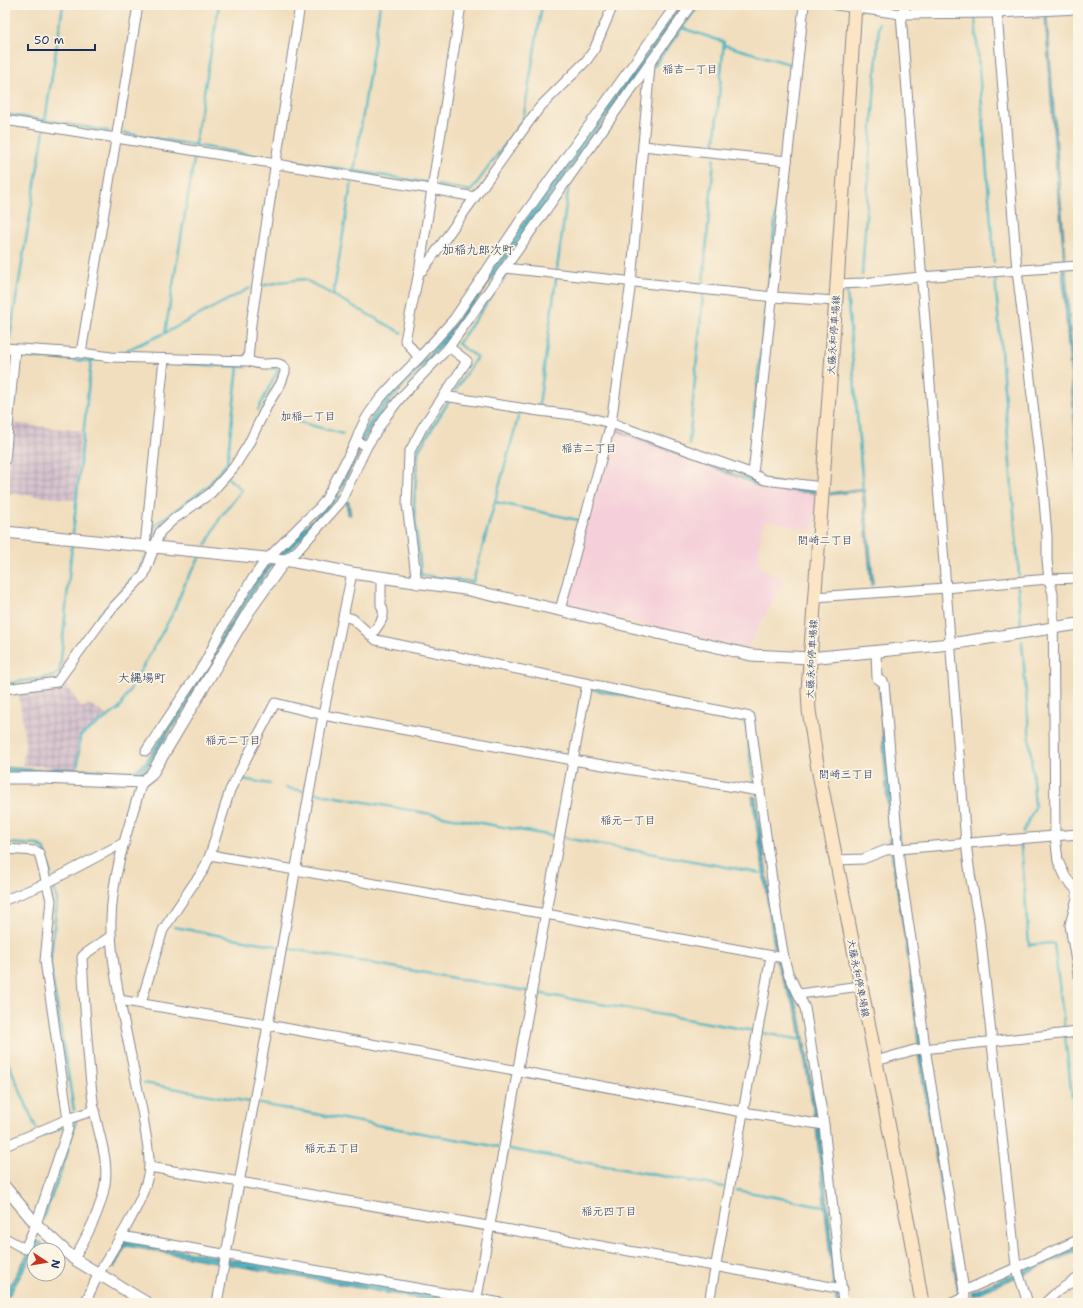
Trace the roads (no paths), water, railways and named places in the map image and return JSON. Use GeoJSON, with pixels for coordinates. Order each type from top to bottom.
{"type":"FeatureCollection","features":[{"type":"Feature","properties":{"kind":"main road","name":"大藤永和停車場線"},"geometry":{"type":"LineString","coordinates":[[855,6],[836,301],[810,658],[808,690],[809,710],[816,758],[922,1303]]}},
{"type":"Feature","properties":{"kind":"street"},"geometry":{"type":"LineString","coordinates":[[81,353],[138,5]]}},
{"type":"Feature","properties":{"kind":"street"},"geometry":{"type":"LineString","coordinates":[[248,362],[251,324],[300,5]]}},
{"type":"Feature","properties":{"kind":"street"},"geometry":{"type":"LineString","coordinates":[[419,358],[406,340],[419,272],[461,5]]}},
{"type":"Feature","properties":{"kind":"street"},"geometry":{"type":"LineString","coordinates":[[419,272],[423,270],[540,107],[586,61],[594,50],[613,5]]}},
{"type":"Feature","properties":{"kind":"street"},"geometry":{"type":"LineString","coordinates":[[85,1303],[144,1190],[149,1167],[147,1139],[119,1000],[111,936],[111,920],[115,885],[125,842],[142,782],[151,775],[249,611],[267,584],[284,560],[298,550],[341,500],[361,443],[358,435],[370,414],[392,385],[454,319],[522,218],[676,5]]}},
{"type":"Feature","properties":{"kind":"street"},"geometry":{"type":"LineString","coordinates":[[146,751],[204,664],[226,621],[253,578],[268,558],[323,503],[361,443],[402,396],[449,347],[691,5]]}},
{"type":"Feature","properties":{"kind":"street"},"geometry":{"type":"LineString","coordinates":[[749,473],[773,297],[804,5]]}},
{"type":"Feature","properties":{"kind":"street"},"geometry":{"type":"LineString","coordinates":[[836,5],[855,6],[901,14],[997,13],[1024,9],[1078,9]]}},
{"type":"Feature","properties":{"kind":"street"},"geometry":{"type":"LineString","coordinates":[[906,5],[901,14],[920,277],[966,843],[979,922],[1018,1272],[1028,1303]]}},
{"type":"Feature","properties":{"kind":"street"},"geometry":{"type":"LineString","coordinates":[[997,13],[1017,270],[1043,488],[1049,579],[1053,594],[1055,836],[1058,861],[1066,878],[1077,891],[1077,898],[1070,925],[1078,974]]}},
{"type":"Feature","properties":{"kind":"street"},"geometry":{"type":"LineString","coordinates":[[560,610],[611,423],[632,282],[642,146],[650,64]]}},
{"type":"Feature","properties":{"kind":"street"},"geometry":{"type":"LineString","coordinates":[[5,120],[431,188],[475,197]]}},
{"type":"Feature","properties":{"kind":"street"},"geometry":{"type":"LineString","coordinates":[[642,146],[787,161]]}},
{"type":"Feature","properties":{"kind":"street"},"geometry":{"type":"LineString","coordinates":[[837,284],[1078,266]]}},
{"type":"Feature","properties":{"kind":"street"},"geometry":{"type":"LineString","coordinates":[[504,268],[773,297],[836,301]]}},
{"type":"Feature","properties":{"kind":"street"},"geometry":{"type":"LineString","coordinates":[[417,584],[407,505],[409,454],[422,428],[467,361],[449,347]]}},
{"type":"Feature","properties":{"kind":"street"},"geometry":{"type":"LineString","coordinates":[[5,348],[81,353],[111,357],[248,362],[261,364],[272,363],[282,364],[285,368],[281,383],[268,404],[248,445],[234,468],[212,492],[174,519],[160,532],[150,546]]}},
{"type":"Feature","properties":{"kind":"street"},"geometry":{"type":"LineString","coordinates":[[5,460],[15,349]]}},
{"type":"Feature","properties":{"kind":"street"},"geometry":{"type":"LineString","coordinates":[[5,689],[57,682],[106,616],[144,575],[150,546],[164,359]]}},
{"type":"Feature","properties":{"kind":"street"},"geometry":{"type":"LineString","coordinates":[[444,396],[539,411],[582,416],[611,423],[765,480],[822,487]]}},
{"type":"Feature","properties":{"kind":"street"},"geometry":{"type":"LineString","coordinates":[[5,532],[284,560],[381,578],[464,590],[560,610],[751,655],[810,658],[950,644],[1078,624]]}},
{"type":"Feature","properties":{"kind":"street"},"geometry":{"type":"LineString","coordinates":[[217,1303],[323,715],[352,573]]}},
{"type":"Feature","properties":{"kind":"street"},"geometry":{"type":"LineString","coordinates":[[371,636],[384,616],[381,605],[381,578]]}},
{"type":"Feature","properties":{"kind":"street"},"geometry":{"type":"LineString","coordinates":[[814,597],[1078,578]]}},
{"type":"Feature","properties":{"kind":"street"},"geometry":{"type":"LineString","coordinates":[[344,616],[353,619],[376,640],[750,717],[760,784],[759,791],[778,957],[743,1112],[709,1303]]}},
{"type":"Feature","properties":{"kind":"street"},"geometry":{"type":"LineString","coordinates":[[876,651],[877,678],[884,683],[894,849],[914,959],[926,1048],[965,1297],[952,1303]]}},
{"type":"Feature","properties":{"kind":"street"},"geometry":{"type":"LineString","coordinates":[[476,1301],[587,683]]}},
{"type":"Feature","properties":{"kind":"street"},"geometry":{"type":"LineString","coordinates":[[141,1003],[163,930],[203,871],[210,855],[230,790],[275,703],[323,715],[573,760],[759,791]]}},
{"type":"Feature","properties":{"kind":"street"},"geometry":{"type":"LineString","coordinates":[[5,778],[142,782]]}},
{"type":"Feature","properties":{"kind":"street"},"geometry":{"type":"LineString","coordinates":[[836,860],[863,859],[894,849],[1078,834]]}},
{"type":"Feature","properties":{"kind":"street"},"geometry":{"type":"LineString","coordinates":[[5,900],[47,883],[125,842]]}},
{"type":"Feature","properties":{"kind":"street"},"geometry":{"type":"LineString","coordinates":[[5,849],[36,851],[39,853],[51,900],[45,961],[68,1119],[68,1129],[36,1224],[25,1249],[5,1238]]}},
{"type":"Feature","properties":{"kind":"street"},"geometry":{"type":"LineString","coordinates":[[210,855],[546,914],[778,957],[788,972],[805,1008],[830,1188],[838,1289],[843,1303]]}},
{"type":"Feature","properties":{"kind":"street"},"geometry":{"type":"LineString","coordinates":[[74,1259],[87,1237],[100,1203],[105,1185],[106,1170],[89,1068],[82,957],[111,936]]}},
{"type":"Feature","properties":{"kind":"street"},"geometry":{"type":"LineString","coordinates":[[798,994],[861,986]]}},
{"type":"Feature","properties":{"kind":"street"},"geometry":{"type":"LineString","coordinates":[[119,1000],[268,1025],[743,1112],[820,1124]]}},
{"type":"Feature","properties":{"kind":"street"},"geometry":{"type":"LineString","coordinates":[[876,1061],[926,1048],[1078,1032]]}},
{"type":"Feature","properties":{"kind":"street"},"geometry":{"type":"LineString","coordinates":[[5,1146],[68,1119],[95,1110]]}},
{"type":"Feature","properties":{"kind":"street"},"geometry":{"type":"LineString","coordinates":[[149,1167],[838,1289]]}},
{"type":"Feature","properties":{"kind":"street"},"geometry":{"type":"LineString","coordinates":[[5,1187],[36,1224],[74,1259],[147,1303]]}},
{"type":"Feature","properties":{"kind":"street"},"geometry":{"type":"LineString","coordinates":[[121,1236],[476,1301],[501,1303]]}},
{"type":"Feature","properties":{"kind":"street"},"geometry":{"type":"LineString","coordinates":[[964,1291],[1018,1272],[1078,1240]]}},
{"type":"Feature","properties":{"kind":"street"},"geometry":{"type":"LineString","coordinates":[[1045,1303],[1058,1291],[1078,1278]]}},
{"type":"Feature","properties":{"kind":"water"},"geometry":{"type":"Polygon","coordinates":[[[681,5],[686,5],[454,333],[392,400],[376,422],[364,441],[338,496],[349,502],[351,515],[348,515],[346,502],[337,498],[324,515],[292,548],[283,554],[264,576],[241,611],[177,723],[170,731],[148,767],[138,775],[127,777],[54,773],[5,773],[5,767],[39,770],[55,768],[130,771],[135,770],[145,762],[167,730],[261,572],[324,508],[373,415],[399,384],[451,328],[527,217],[681,5]]]}},
{"type":"Feature","properties":{"kind":"water"},"geometry":{"type":"Polygon","coordinates":[[[1045,16],[1047,16],[1066,264],[1064,264],[1058,200],[1045,16]]]}},
{"type":"Feature","properties":{"kind":"water"},"geometry":{"type":"Polygon","coordinates":[[[1062,269],[1066,269],[1078,438],[1078,471],[1062,269]]]}},
{"type":"Feature","properties":{"kind":"water"},"geometry":{"type":"Polygon","coordinates":[[[618,430],[745,478],[746,476],[815,489],[815,493],[780,490],[754,485],[750,482],[618,430]]]}},
{"type":"Feature","properties":{"kind":"water"},"geometry":{"type":"Polygon","coordinates":[[[864,488],[874,585],[871,586],[862,491],[830,495],[829,493],[864,488]]]}},
{"type":"Feature","properties":{"kind":"water"},"geometry":{"type":"Polygon","coordinates":[[[879,687],[883,687],[922,1045],[918,1045],[910,972],[890,846],[879,687]]]}},
{"type":"Feature","properties":{"kind":"water"},"geometry":{"type":"Polygon","coordinates":[[[752,796],[756,797],[777,945],[800,1015],[820,1131],[839,1303],[836,1303],[833,1285],[816,1128],[797,1015],[776,961],[752,796]]]}},
{"type":"Feature","properties":{"kind":"water"},"geometry":{"type":"Polygon","coordinates":[[[922,1052],[960,1293],[958,1293],[918,1053],[922,1052]]]}},
{"type":"Feature","properties":{"kind":"water"},"geometry":{"type":"Polygon","coordinates":[[[124,1240],[477,1303],[442,1303],[126,1246],[114,1268],[112,1261],[124,1240]]]}},
{"type":"Feature","properties":{"kind":"water"},"geometry":{"type":"Polygon","coordinates":[[[1078,1246],[1078,1251],[973,1296],[971,1292],[1078,1246]]]}},
{"type":"Feature","properties":{"kind":"water"},"geometry":{"type":"Polygon","coordinates":[[[26,1257],[26,1267],[5,1303],[5,1293],[26,1257]]]}},
{"type":"Feature","properties":{"kind":"waterway"},"geometry":{"type":"LineString","coordinates":[[45,121],[63,5]]}},
{"type":"Feature","properties":{"kind":"waterway"},"geometry":{"type":"LineString","coordinates":[[195,145],[219,5]]}},
{"type":"Feature","properties":{"kind":"waterway"},"geometry":{"type":"LineString","coordinates":[[354,172],[380,5]]}},
{"type":"Feature","properties":{"kind":"waterway"},"geometry":{"type":"LineString","coordinates":[[437,185],[471,191],[523,120],[542,5]]}},
{"type":"Feature","properties":{"kind":"waterway"},"geometry":{"type":"LineString","coordinates":[[654,66],[699,5]]}},
{"type":"Feature","properties":{"kind":"waterway"},"geometry":{"type":"LineString","coordinates":[[975,17],[994,262]]}},
{"type":"Feature","properties":{"kind":"waterway"},"geometry":{"type":"LineString","coordinates":[[862,275],[879,23]]}},
{"type":"Feature","properties":{"kind":"waterway"},"geometry":{"type":"LineString","coordinates":[[682,28],[724,42],[714,149]]}},
{"type":"Feature","properties":{"kind":"waterway"},"geometry":{"type":"LineString","coordinates":[[724,45],[793,65],[783,152]]}},
{"type":"Feature","properties":{"kind":"waterway"},"geometry":{"type":"LineString","coordinates":[[5,114],[109,131]]}},
{"type":"Feature","properties":{"kind":"waterway"},"geometry":{"type":"LineString","coordinates":[[9,342],[44,130]]}},
{"type":"Feature","properties":{"kind":"waterway"},"geometry":{"type":"LineString","coordinates":[[124,133],[269,158]]}},
{"type":"Feature","properties":{"kind":"waterway"},"geometry":{"type":"LineString","coordinates":[[165,333],[195,154]]}},
{"type":"Feature","properties":{"kind":"waterway"},"geometry":{"type":"LineString","coordinates":[[280,159],[429,183]]}},
{"type":"Feature","properties":{"kind":"waterway"},"geometry":{"type":"LineString","coordinates":[[703,284],[714,159]]}},
{"type":"Feature","properties":{"kind":"waterway"},"geometry":{"type":"LineString","coordinates":[[768,289],[781,167]]}},
{"type":"Feature","properties":{"kind":"waterway"},"geometry":{"type":"LineString","coordinates":[[333,296],[352,179]]}},
{"type":"Feature","properties":{"kind":"waterway"},"geometry":{"type":"LineString","coordinates":[[557,269],[569,184]]}},
{"type":"Feature","properties":{"kind":"waterway"},"geometry":{"type":"LineString","coordinates":[[455,391],[477,357],[458,344],[508,273]]}},
{"type":"Feature","properties":{"kind":"waterway"},"geometry":{"type":"LineString","coordinates":[[995,276],[1019,575]]}},
{"type":"Feature","properties":{"kind":"waterway"},"geometry":{"type":"LineString","coordinates":[[261,286],[304,279],[402,333]]}},
{"type":"Feature","properties":{"kind":"waterway"},"geometry":{"type":"LineString","coordinates":[[539,405],[556,279]]}},
{"type":"Feature","properties":{"kind":"waterway"},"geometry":{"type":"LineString","coordinates":[[127,350],[165,333],[250,288]]}},
{"type":"Feature","properties":{"kind":"waterway"},"geometry":{"type":"LineString","coordinates":[[847,291],[863,489]]}},
{"type":"Feature","properties":{"kind":"waterway"},"geometry":{"type":"LineString","coordinates":[[689,444],[703,294]]}},
{"type":"Feature","properties":{"kind":"waterway"},"geometry":{"type":"LineString","coordinates":[[748,469],[766,304]]}},
{"type":"Feature","properties":{"kind":"waterway"},"geometry":{"type":"LineString","coordinates":[[26,357],[91,361],[98,359]]}},
{"type":"Feature","properties":{"kind":"waterway"},"geometry":{"type":"LineString","coordinates":[[73,533],[91,361]]}},
{"type":"Feature","properties":{"kind":"waterway"},"geometry":{"type":"LineString","coordinates":[[171,363],[246,367]]}},
{"type":"Feature","properties":{"kind":"waterway"},"geometry":{"type":"LineString","coordinates":[[152,538],[154,526],[207,487],[227,463],[238,367]]}},
{"type":"Feature","properties":{"kind":"waterway"},"geometry":{"type":"LineString","coordinates":[[258,410],[278,370],[269,368]]}},
{"type":"Feature","properties":{"kind":"waterway"},"geometry":{"type":"LineString","coordinates":[[449,401],[418,451],[414,505],[421,575],[473,582],[519,414]]}},
{"type":"Feature","properties":{"kind":"waterway"},"geometry":{"type":"LineString","coordinates":[[292,420],[343,434]]}},
{"type":"Feature","properties":{"kind":"waterway"},"geometry":{"type":"LineString","coordinates":[[206,545],[220,518],[242,490],[228,478]]}},
{"type":"Feature","properties":{"kind":"waterway"},"geometry":{"type":"LineString","coordinates":[[495,502],[578,520]]}},
{"type":"Feature","properties":{"kind":"waterway"},"geometry":{"type":"LineString","coordinates":[[60,670],[72,545]]}},
{"type":"Feature","properties":{"kind":"waterway"},"geometry":{"type":"LineString","coordinates":[[88,632],[99,615],[138,572],[145,557]]}},
{"type":"Feature","properties":{"kind":"waterway"},"geometry":{"type":"LineString","coordinates":[[78,765],[80,736],[119,709],[172,615],[186,581],[200,557]]}},
{"type":"Feature","properties":{"kind":"waterway"},"geometry":{"type":"LineString","coordinates":[[1018,587],[1021,625]]}},
{"type":"Feature","properties":{"kind":"waterway"},"geometry":{"type":"LineString","coordinates":[[1022,641],[1035,807],[1023,832]]}},
{"type":"Feature","properties":{"kind":"waterway"},"geometry":{"type":"LineString","coordinates":[[5,684],[55,676],[60,670]]}},
{"type":"Feature","properties":{"kind":"waterway"},"geometry":{"type":"LineString","coordinates":[[592,689],[743,720],[746,725],[754,785]]}},
{"type":"Feature","properties":{"kind":"waterway"},"geometry":{"type":"LineString","coordinates":[[242,779],[270,784]]}},
{"type":"Feature","properties":{"kind":"waterway"},"geometry":{"type":"LineString","coordinates":[[286,788],[305,791]]}},
{"type":"Feature","properties":{"kind":"waterway"},"geometry":{"type":"LineString","coordinates":[[315,793],[553,836]]}},
{"type":"Feature","properties":{"kind":"waterway"},"geometry":{"type":"LineString","coordinates":[[565,838],[760,873]]}},
{"type":"Feature","properties":{"kind":"waterway"},"geometry":{"type":"LineString","coordinates":[[5,843],[39,845],[45,850],[51,874]]}},
{"type":"Feature","properties":{"kind":"waterway"},"geometry":{"type":"LineString","coordinates":[[1021,845],[1029,945],[1054,944],[1065,1031]]}},
{"type":"Feature","properties":{"kind":"waterway"},"geometry":{"type":"LineString","coordinates":[[54,888],[57,900],[50,964],[74,1110]]}},
{"type":"Feature","properties":{"kind":"waterway"},"geometry":{"type":"LineString","coordinates":[[174,927],[277,946]]}},
{"type":"Feature","properties":{"kind":"waterway"},"geometry":{"type":"LineString","coordinates":[[286,948],[527,991]]}},
{"type":"Feature","properties":{"kind":"waterway"},"geometry":{"type":"LineString","coordinates":[[537,993],[754,1031]]}},
{"type":"Feature","properties":{"kind":"waterway"},"geometry":{"type":"LineString","coordinates":[[762,1033],[803,1040]]}},
{"type":"Feature","properties":{"kind":"waterway"},"geometry":{"type":"LineString","coordinates":[[1065,1036],[1072,1097]]}},
{"type":"Feature","properties":{"kind":"waterway"},"geometry":{"type":"LineString","coordinates":[[5,1055],[36,1128]]}},
{"type":"Feature","properties":{"kind":"waterway"},"geometry":{"type":"LineString","coordinates":[[144,1083],[249,1102]]}},
{"type":"Feature","properties":{"kind":"waterway"},"geometry":{"type":"LineString","coordinates":[[1073,1102],[1078,1145]]}},
{"type":"Feature","properties":{"kind":"waterway"},"geometry":{"type":"LineString","coordinates":[[260,1104],[499,1147]]}},
{"type":"Feature","properties":{"kind":"waterway"},"geometry":{"type":"LineString","coordinates":[[43,1219],[65,1160],[76,1121]]}},
{"type":"Feature","properties":{"kind":"waterway"},"geometry":{"type":"LineString","coordinates":[[5,1152],[63,1127]]}},
{"type":"Feature","properties":{"kind":"waterway"},"geometry":{"type":"LineString","coordinates":[[509,1149],[724,1187]]}},
{"type":"Feature","properties":{"kind":"waterway"},"geometry":{"type":"LineString","coordinates":[[737,1190],[823,1206]]}},
{"type":"Feature","properties":{"kind":"district","name":"稲吉一丁目"},"geometry":{"type":"Point","coordinates":[690,69]}},
{"type":"Feature","properties":{"kind":"district","name":"加稲九郎次町"},"geometry":{"type":"Point","coordinates":[478,250]}},
{"type":"Feature","properties":{"kind":"district","name":"加稲一丁目"},"geometry":{"type":"Point","coordinates":[308,416]}},
{"type":"Feature","properties":{"kind":"district","name":"稲吉二丁目"},"geometry":{"type":"Point","coordinates":[589,448]}},
{"type":"Feature","properties":{"kind":"district","name":"間崎二丁目"},"geometry":{"type":"Point","coordinates":[825,540]}},
{"type":"Feature","properties":{"kind":"district","name":"大縄場町"},"geometry":{"type":"Point","coordinates":[142,678]}},
{"type":"Feature","properties":{"kind":"district","name":"稲元二丁目"},"geometry":{"type":"Point","coordinates":[233,740]}},
{"type":"Feature","properties":{"kind":"district","name":"間崎三丁目"},"geometry":{"type":"Point","coordinates":[846,774]}},
{"type":"Feature","properties":{"kind":"district","name":"稲元一丁目"},"geometry":{"type":"Point","coordinates":[628,820]}},
{"type":"Feature","properties":{"kind":"district","name":"稲元五丁目"},"geometry":{"type":"Point","coordinates":[332,1148]}},
{"type":"Feature","properties":{"kind":"district","name":"稲元四丁目"},"geometry":{"type":"Point","coordinates":[609,1211]}}]}
